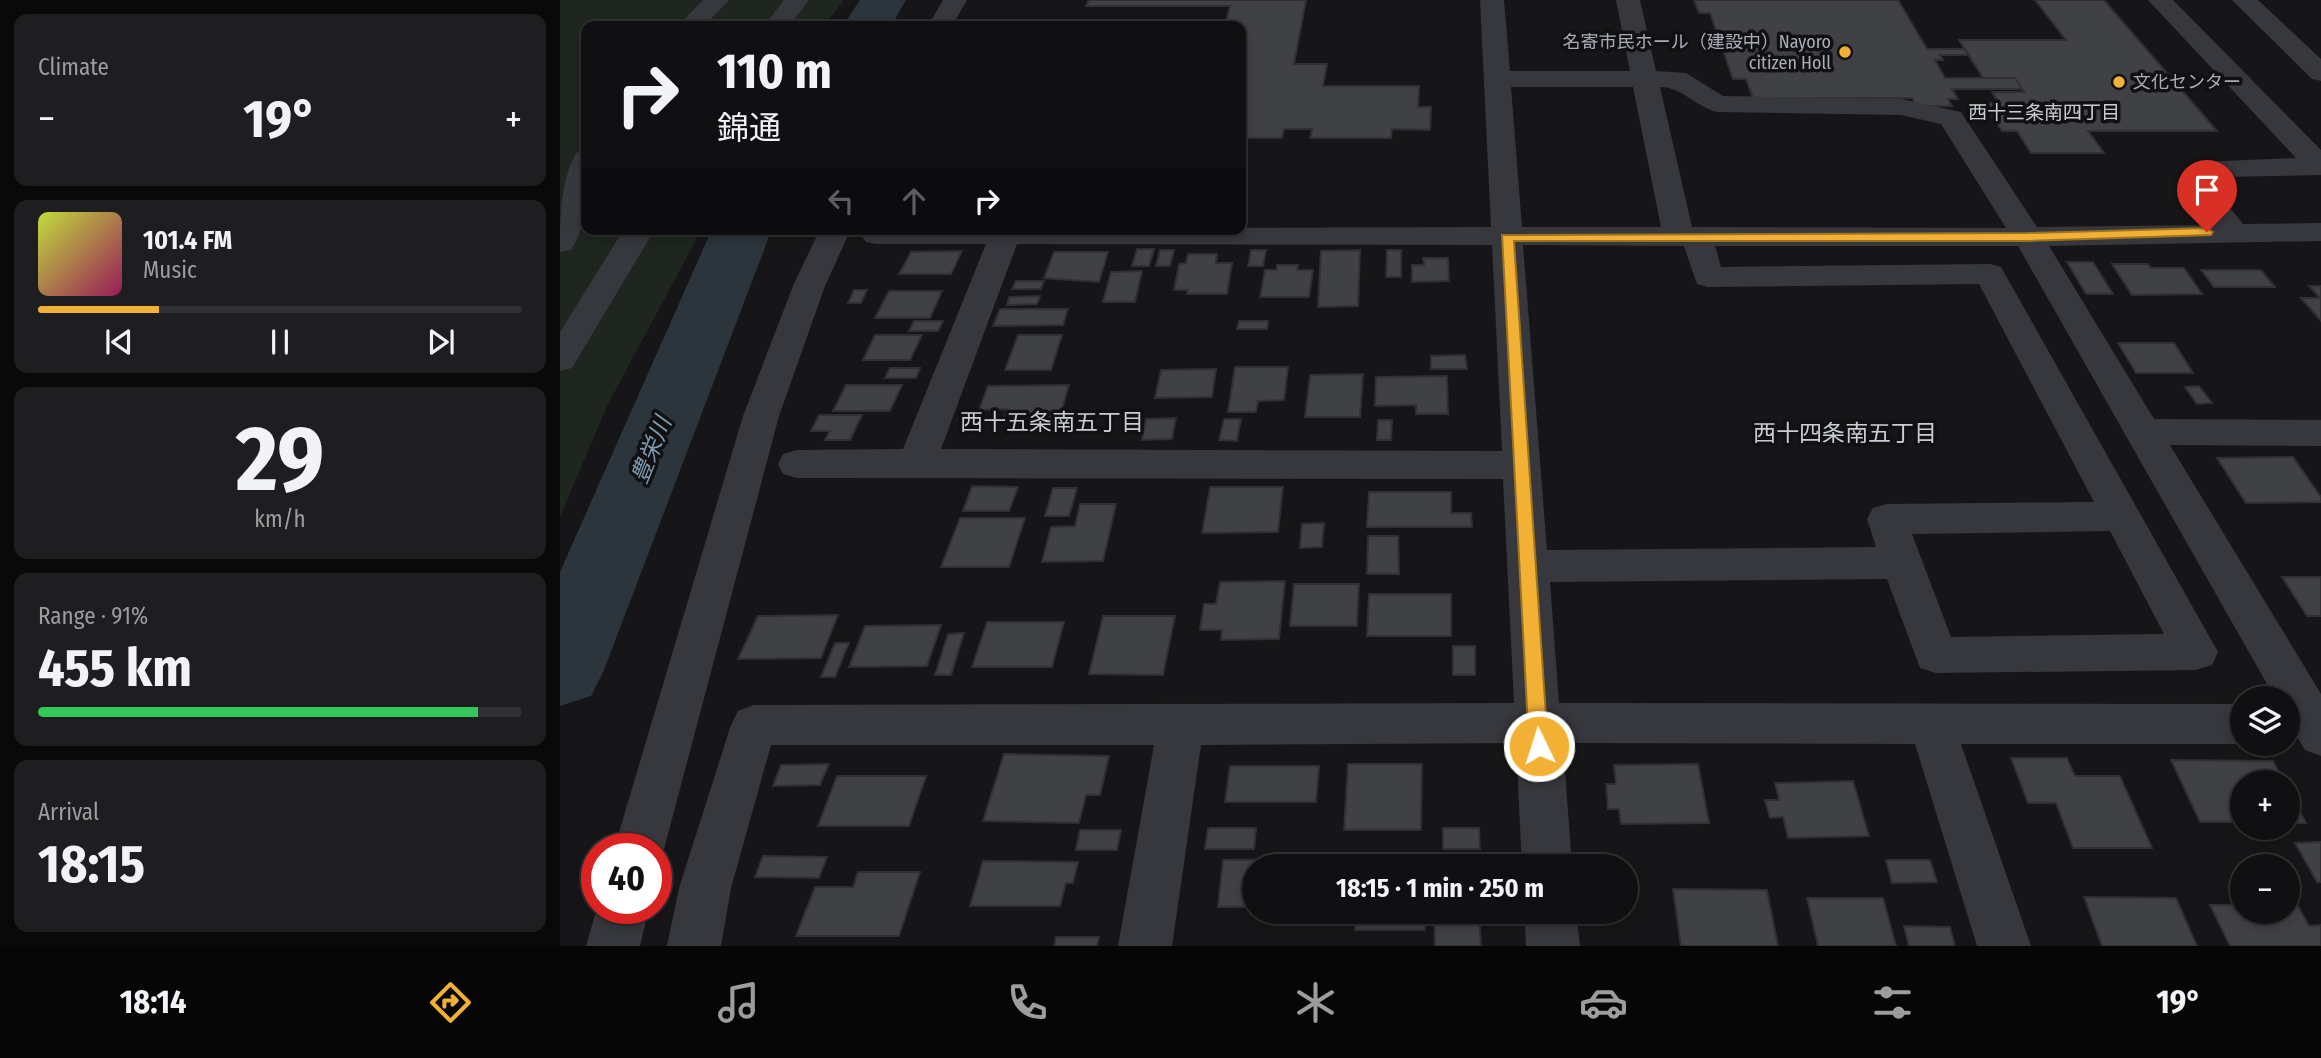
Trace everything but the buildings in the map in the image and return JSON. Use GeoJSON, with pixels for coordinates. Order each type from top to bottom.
{"type":"FeatureCollection","features":[{"type":"Feature","properties":{"kind":"street"},"geometry":{"type":"LineString","coordinates":[[695,21],[717,0]]}},
{"type":"Feature","properties":{"kind":"street"},"geometry":{"type":"LineString","coordinates":[[780,21],[797,0]]}},
{"type":"Feature","properties":{"kind":"street"},"geometry":{"type":"LineString","coordinates":[[943,21],[955,0]]}},
{"type":"Feature","properties":{"kind":"street"},"geometry":{"type":"LineString","coordinates":[[1492,0],[1546,854]]}},
{"type":"Feature","properties":{"kind":"street"},"geometry":{"type":"LineString","coordinates":[[1628,0],[1645,79],[1688,237],[1708,276],[1990,274],[2196,652],[1936,655],[1887,519],[2121,516]]}},
{"type":"Feature","properties":{"kind":"street"},"geometry":{"type":"LineString","coordinates":[[2160,0],[2320,166]]}},
{"type":"Feature","properties":{"kind":"street"},"geometry":{"type":"LineString","coordinates":[[2245,0],[2321,73]]}},
{"type":"Feature","properties":{"kind":"street"},"geometry":{"type":"LineString","coordinates":[[1496,79],[1677,79],[1717,104],[1900,107],[1951,118],[2028,237],[2311,727]]}},
{"type":"Feature","properties":{"kind":"street"},"geometry":{"type":"LineString","coordinates":[[560,243],[573,156]]}},
{"type":"Feature","properties":{"kind":"street"},"geometry":{"type":"LineString","coordinates":[[2232,231],[2198,188],[2210,168],[2320,166]]}},
{"type":"Feature","properties":{"kind":"street"},"geometry":{"type":"LineString","coordinates":[[877,235],[2028,237],[2232,231],[2321,232]]}},
{"type":"Feature","properties":{"kind":"street"},"geometry":{"type":"LineString","coordinates":[[560,360],[636,235]]}},
{"type":"Feature","properties":{"kind":"street"},"geometry":{"type":"LineString","coordinates":[[644,833],[761,416],[809,286],[833,235]]}},
{"type":"Feature","properties":{"kind":"street"},"geometry":{"type":"LineString","coordinates":[[916,462],[1005,235]]}},
{"type":"Feature","properties":{"kind":"street"},"geometry":{"type":"LineString","coordinates":[[1881,237],[1900,275]]}},
{"type":"Feature","properties":{"kind":"street"},"geometry":{"type":"LineString","coordinates":[[2143,432],[2321,433]]}},
{"type":"Feature","properties":{"kind":"street"},"geometry":{"type":"LineString","coordinates":[[797,464],[916,462],[1520,465]]}},
{"type":"Feature","properties":{"kind":"street"},"geometry":{"type":"LineString","coordinates":[[1527,566],[1902,563]]}},
{"type":"Feature","properties":{"kind":"street"},"geometry":{"type":"LineString","coordinates":[[694,946],[705,888],[754,725],[1181,725],[1537,721],[1932,726],[2230,724]]}},
{"type":"Feature","properties":{"kind":"street"},"geometry":{"type":"LineString","coordinates":[[1145,946],[1181,725]]}},
{"type":"Feature","properties":{"kind":"street"},"geometry":{"type":"LineString","coordinates":[[1932,726],[2004,946]]}},
{"type":"Feature","properties":{"kind":"street"},"geometry":{"type":"LineString","coordinates":[[613,946],[619,924]]}},
{"type":"Feature","properties":{"kind":"street"},"geometry":{"type":"LineString","coordinates":[[1551,924],[1553,946]]}},
{"type":"Feature","properties":{"kind":"shaded area"},"geometry":{"type":"Polygon","coordinates":[[[560,0],[844,0],[828,21],[581,21],[581,235],[699,235],[607,406],[560,517],[560,0]]]}},
{"type":"Feature","properties":{"kind":"waterway","name":"豊栄川"},"geometry":{"type":"LineString","coordinates":[[870,21],[883,0]]}},
{"type":"Feature","properties":{"kind":"waterway","name":"豊栄川"},"geometry":{"type":"LineString","coordinates":[[560,670],[740,235]]}},
{"type":"Feature","properties":{"kind":"place","name":"名寄市民ホール（建設中）Nayoro citizen Holl"},"geometry":{"type":"Point","coordinates":[1845,52]}},
{"type":"Feature","properties":{"kind":"place","name":"文化センター"},"geometry":{"type":"Point","coordinates":[2119,82]}},
{"type":"Feature","properties":{"kind":"district","name":"西十三条南四丁目"},"geometry":{"type":"Point","coordinates":[2044,112]}},
{"type":"Feature","properties":{"kind":"district","name":"西十五条南五丁目"},"geometry":{"type":"Point","coordinates":[1052,422]}},
{"type":"Feature","properties":{"kind":"district","name":"西十四条南五丁目"},"geometry":{"type":"Point","coordinates":[1845,433]}},
{"type":"Feature","properties":{"kind":"route"},"geometry":{"type":"LineString","coordinates":[[1539,746],[1507,237],[2028,237],[2207,232]]}}]}
